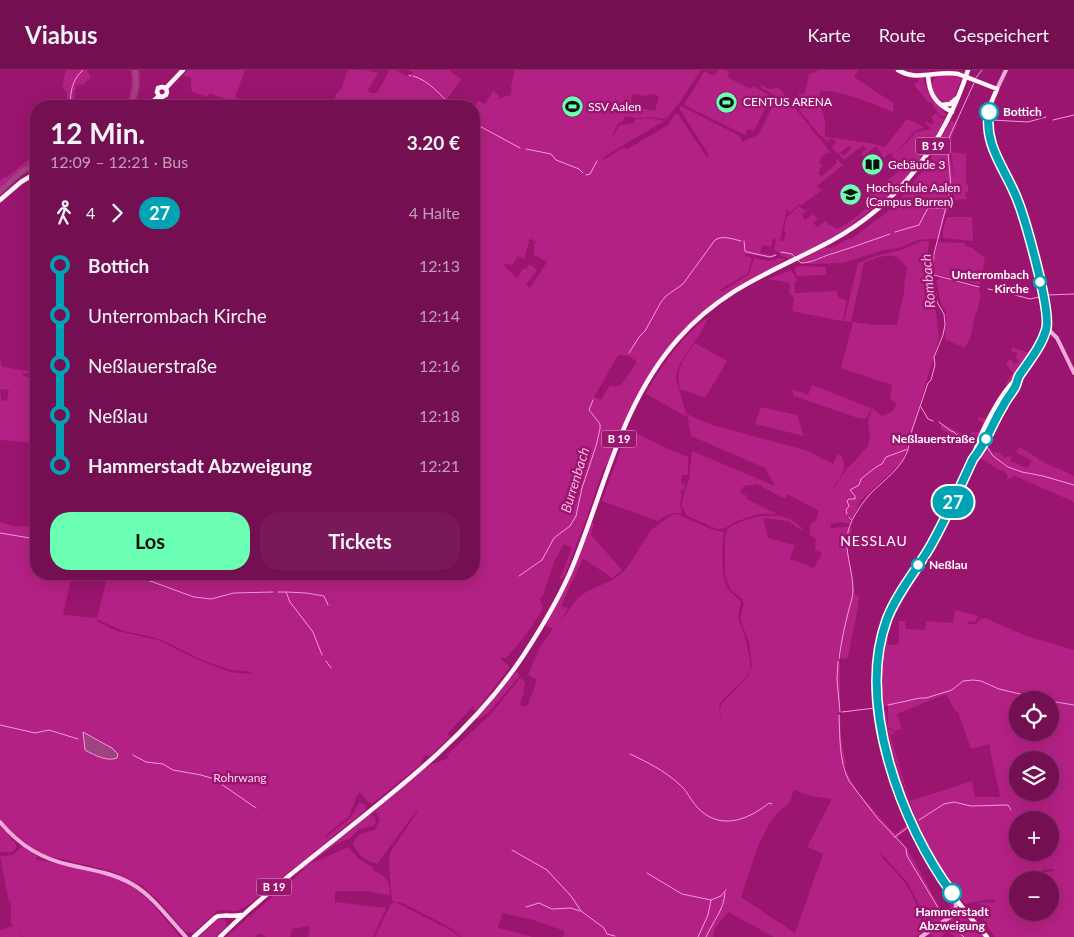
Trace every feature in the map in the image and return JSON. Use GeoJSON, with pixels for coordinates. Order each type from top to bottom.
{"type":"FeatureCollection","features":[{"type":"Feature","properties":{"kind":"main road"},"geometry":{"type":"LineString","coordinates":[[154,100],[158,96],[166,95],[166,88],[183,70]]}},
{"type":"Feature","properties":{"kind":"main road"},"geometry":{"type":"LineString","coordinates":[[898,70],[908,75],[958,74],[997,89],[989,109],[988,125],[994,152],[1020,207],[1047,312],[1047,328],[1042,341],[1017,379],[1010,384],[994,410],[941,528],[900,593],[886,622],[879,654],[878,708],[884,741],[895,781],[928,854],[963,908],[987,937]]}},
{"type":"Feature","properties":{"kind":"main road","name":"B 19"},"geometry":{"type":"LineString","coordinates":[[220,937],[294,870],[425,764],[467,725],[511,673],[545,622],[576,558],[620,438],[638,399],[659,363],[683,334],[712,307],[748,282],[855,227],[894,196],[922,162],[952,112],[968,70]]}},
{"type":"Feature","properties":{"kind":"main road"},"geometry":{"type":"LineString","coordinates":[[928,75],[930,91],[934,99],[952,112]]}},
{"type":"Feature","properties":{"kind":"main road"},"geometry":{"type":"LineString","coordinates":[[941,105],[950,104],[958,97]]}},
{"type":"Feature","properties":{"kind":"main road"},"geometry":{"type":"LineString","coordinates":[[0,200],[20,182],[30,176]]}},
{"type":"Feature","properties":{"kind":"main road"},"geometry":{"type":"LineString","coordinates":[[194,937],[220,915],[228,917],[235,922]]}},
{"type":"Feature","properties":{"kind":"main road"},"geometry":{"type":"LineString","coordinates":[[228,917],[243,915]]}},
{"type":"Feature","properties":{"kind":"street"},"geometry":{"type":"LineString","coordinates":[[997,89],[1006,70]]}},
{"type":"Feature","properties":{"kind":"street"},"geometry":{"type":"LineString","coordinates":[[1047,328],[1057,338],[1074,373]]}},
{"type":"Feature","properties":{"kind":"street"},"geometry":{"type":"LineString","coordinates":[[0,822],[22,845],[39,855],[62,864],[107,873],[131,883],[144,891],[186,937]]}},
{"type":"Feature","properties":{"kind":"street"},"geometry":{"type":"LineString","coordinates":[[952,916],[956,898]]}},
{"type":"Feature","properties":{"kind":"street"},"geometry":{"type":"LineString","coordinates":[[921,937],[963,908]]}},
{"type":"Feature","properties":{"kind":"green space"},"geometry":{"type":"Polygon","coordinates":[[[66,70],[88,70],[91,77],[84,84],[77,85],[74,100],[67,100],[67,92],[62,87],[66,70]]]}},
{"type":"Feature","properties":{"kind":"green space"},"geometry":{"type":"Polygon","coordinates":[[[130,70],[139,70],[140,84],[136,100],[128,100],[132,84],[130,70]]]}},
{"type":"Feature","properties":{"kind":"green space"},"geometry":{"type":"Polygon","coordinates":[[[188,70],[245,70],[235,97],[242,100],[229,100],[209,93],[208,97],[192,92],[191,78],[183,75],[188,70]]]}},
{"type":"Feature","properties":{"kind":"green space"},"geometry":{"type":"Polygon","coordinates":[[[348,70],[365,70],[378,73],[368,90],[370,93],[376,93],[389,70],[395,70],[408,76],[413,73],[408,70],[449,70],[461,79],[448,98],[450,100],[334,100],[336,94],[341,89],[348,70]]]}},
{"type":"Feature","properties":{"kind":"green space","name":"Rohrwang"},"geometry":{"type":"Polygon","coordinates":[[[515,70],[701,70],[680,102],[666,119],[625,116],[623,121],[618,124],[610,140],[620,125],[634,123],[635,119],[652,118],[664,121],[605,156],[602,161],[624,147],[626,150],[668,125],[675,114],[679,115],[707,158],[709,155],[679,108],[681,106],[740,136],[742,142],[758,135],[772,108],[770,107],[773,94],[763,89],[760,84],[768,89],[779,88],[831,153],[828,152],[820,158],[819,162],[823,166],[819,169],[818,173],[821,177],[837,163],[837,159],[843,165],[817,186],[823,189],[789,213],[787,208],[780,241],[783,241],[786,234],[784,231],[786,218],[799,206],[805,211],[814,204],[802,215],[805,220],[813,214],[818,219],[813,223],[817,227],[827,220],[826,222],[830,226],[832,225],[836,229],[859,215],[871,204],[866,197],[898,172],[887,162],[894,157],[890,153],[884,158],[876,146],[863,156],[861,154],[866,149],[863,145],[844,160],[839,155],[841,153],[844,156],[851,149],[849,146],[838,154],[830,145],[832,146],[836,143],[834,139],[830,139],[828,143],[826,141],[828,139],[826,140],[820,135],[827,144],[792,101],[800,94],[805,94],[809,74],[820,70],[858,70],[854,77],[893,103],[893,112],[848,95],[821,91],[819,102],[825,120],[825,137],[885,147],[907,119],[923,126],[923,128],[914,131],[893,154],[907,143],[915,132],[931,129],[925,123],[927,121],[931,125],[934,122],[931,117],[936,113],[945,119],[915,167],[887,199],[842,232],[790,259],[774,250],[776,240],[773,238],[771,247],[762,245],[760,253],[771,255],[776,253],[775,257],[744,255],[752,258],[748,273],[718,291],[723,291],[749,274],[754,258],[769,261],[780,258],[786,259],[738,286],[702,312],[666,351],[638,395],[606,468],[604,467],[564,577],[560,578],[572,548],[564,544],[554,562],[542,598],[539,597],[543,608],[517,646],[506,658],[500,658],[510,667],[476,711],[473,710],[474,705],[447,734],[450,737],[429,757],[425,755],[420,765],[372,804],[360,792],[349,816],[326,835],[325,838],[351,817],[359,803],[364,804],[367,809],[251,903],[238,910],[218,910],[193,933],[185,932],[157,899],[141,885],[112,871],[48,856],[27,844],[5,826],[0,819],[0,522],[13,526],[30,527],[30,580],[71,580],[63,615],[97,618],[106,580],[480,580],[480,101],[485,104],[493,91],[500,96],[498,99],[510,95],[515,70]],[[633,94],[631,99],[633,106],[655,111],[659,96],[653,94],[644,96],[633,94]],[[530,238],[524,259],[518,256],[512,265],[503,263],[517,278],[523,269],[527,269],[529,264],[537,270],[526,285],[530,288],[547,262],[534,255],[534,245],[536,242],[530,238]],[[618,355],[594,397],[601,400],[610,385],[614,387],[621,385],[637,362],[629,356],[618,355]],[[97,619],[98,622],[117,631],[158,640],[203,662],[231,672],[250,674],[252,672],[232,670],[204,661],[153,637],[123,631],[97,619]],[[84,732],[85,750],[113,760],[102,741],[84,732]]]}},
{"type":"Feature","properties":{"kind":"green space","name":"CENTUS ARENA"},"geometry":{"type":"Polygon","coordinates":[[[705,70],[705,72],[714,76],[718,70],[724,70],[729,72],[727,77],[751,89],[753,86],[771,96],[754,131],[748,129],[745,135],[684,105],[705,70]]]}},
{"type":"Feature","properties":{"kind":"green space"},"geometry":{"type":"Polygon","coordinates":[[[947,75],[962,78],[952,101],[947,102],[942,101],[935,95],[932,86],[936,77],[947,75]]]}},
{"type":"Feature","properties":{"kind":"green space"},"geometry":{"type":"Polygon","coordinates":[[[920,78],[923,78],[931,99],[946,114],[946,117],[939,115],[931,102],[928,102],[914,85],[920,78]]]}},
{"type":"Feature","properties":{"kind":"green space"},"geometry":{"type":"Polygon","coordinates":[[[951,121],[958,123],[950,146],[950,159],[955,184],[951,152],[966,154],[966,183],[968,185],[968,192],[965,192],[966,199],[954,200],[954,193],[940,232],[940,238],[918,240],[899,248],[884,250],[843,263],[810,264],[796,262],[825,247],[831,248],[850,238],[850,240],[886,213],[902,197],[932,159],[930,156],[951,121]]]}},
{"type":"Feature","properties":{"kind":"green space"},"geometry":{"type":"Polygon","coordinates":[[[30,158],[30,171],[19,177],[0,196],[0,181],[2,178],[7,177],[30,158]]]}},
{"type":"Feature","properties":{"kind":"green space"},"geometry":{"type":"Polygon","coordinates":[[[947,217],[972,217],[973,241],[943,238],[947,217]]]}},
{"type":"Feature","properties":{"kind":"green space"},"geometry":{"type":"Polygon","coordinates":[[[922,241],[929,241],[926,269],[927,286],[931,285],[930,299],[935,303],[939,339],[901,463],[861,500],[852,519],[847,515],[851,524],[841,522],[831,524],[830,528],[847,527],[852,529],[847,545],[855,595],[859,596],[847,659],[840,658],[842,647],[840,648],[837,661],[840,662],[840,712],[837,715],[840,714],[841,739],[846,764],[842,766],[844,773],[847,772],[859,794],[895,834],[911,824],[930,863],[954,899],[952,912],[931,929],[927,929],[920,907],[908,883],[879,851],[886,862],[905,883],[915,902],[924,928],[923,932],[915,937],[774,937],[728,912],[715,928],[713,937],[563,937],[565,931],[533,920],[502,913],[498,928],[533,937],[462,937],[449,927],[403,903],[392,901],[390,853],[419,809],[377,864],[360,855],[353,844],[355,840],[367,831],[375,830],[380,819],[375,811],[428,766],[448,758],[447,755],[491,714],[520,678],[525,682],[520,704],[524,707],[528,705],[537,680],[528,675],[540,647],[553,629],[544,625],[567,585],[591,522],[594,523],[591,535],[622,570],[612,578],[583,558],[561,606],[568,608],[558,624],[578,598],[586,592],[614,579],[623,572],[651,530],[673,514],[724,532],[722,552],[725,582],[728,589],[741,601],[738,618],[750,659],[750,670],[745,679],[721,701],[719,706],[721,722],[720,708],[722,703],[747,678],[752,666],[749,642],[740,619],[744,604],[742,599],[730,589],[725,575],[725,540],[727,529],[755,517],[785,517],[794,521],[802,528],[801,530],[788,521],[763,518],[768,538],[795,545],[790,559],[814,568],[822,553],[815,550],[816,539],[810,535],[810,525],[816,520],[819,511],[788,494],[785,499],[757,484],[744,486],[739,492],[747,496],[747,499],[777,514],[758,514],[735,522],[725,528],[717,529],[687,516],[682,507],[682,501],[689,479],[692,451],[775,486],[765,468],[691,436],[687,414],[712,425],[805,450],[833,464],[838,453],[842,457],[844,466],[839,480],[832,489],[834,488],[848,467],[868,446],[870,438],[868,422],[872,408],[882,416],[893,411],[897,404],[890,399],[892,385],[841,368],[853,322],[873,325],[897,325],[905,287],[907,268],[898,258],[885,256],[864,263],[851,322],[844,321],[858,263],[901,250],[922,241]],[[794,790],[789,803],[770,822],[758,846],[741,897],[795,933],[823,854],[807,847],[832,799],[811,796],[794,790]],[[910,827],[897,837],[916,864],[944,913],[950,907],[951,900],[929,864],[910,827]]]}},
{"type":"Feature","properties":{"kind":"green space"},"geometry":{"type":"Polygon","coordinates":[[[938,242],[965,243],[965,246],[972,248],[985,258],[980,285],[934,274],[938,242]]]}},
{"type":"Feature","properties":{"kind":"green space"},"geometry":{"type":"Polygon","coordinates":[[[799,266],[826,267],[826,275],[797,276],[794,269],[799,266]]]}},
{"type":"Feature","properties":{"kind":"green space"},"geometry":{"type":"Polygon","coordinates":[[[791,270],[797,280],[794,283],[795,293],[837,291],[838,297],[847,301],[843,320],[792,311],[794,299],[789,291],[790,283],[768,279],[791,270]]]}},
{"type":"Feature","properties":{"kind":"green space"},"geometry":{"type":"Polygon","coordinates":[[[940,278],[979,288],[981,293],[970,339],[964,348],[945,339],[946,311],[941,303],[936,281],[940,278]]]}},
{"type":"Feature","properties":{"kind":"green space"},"geometry":{"type":"Polygon","coordinates":[[[708,318],[678,368],[676,379],[687,417],[646,394],[673,352],[691,331],[708,318]]]}},
{"type":"Feature","properties":{"kind":"green space"},"geometry":{"type":"Polygon","coordinates":[[[695,343],[727,361],[705,398],[680,389],[679,370],[695,343]]]}},
{"type":"Feature","properties":{"kind":"green space"},"geometry":{"type":"Polygon","coordinates":[[[1012,347],[1032,354],[1016,379],[1008,386],[1005,384],[1013,373],[1006,364],[1009,359],[1013,361],[1013,364],[1018,362],[1016,356],[1018,353],[1011,351],[1012,347]]]}},
{"type":"Feature","properties":{"kind":"green space"},"geometry":{"type":"Polygon","coordinates":[[[0,359],[2,367],[30,371],[30,374],[23,373],[23,376],[30,378],[30,442],[0,440],[0,393],[1,400],[7,401],[9,390],[0,389],[0,359]]]}},
{"type":"Feature","properties":{"kind":"green space"},"geometry":{"type":"Polygon","coordinates":[[[812,385],[871,408],[866,419],[794,396],[792,389],[808,395],[812,385]]]}},
{"type":"Feature","properties":{"kind":"green space"},"geometry":{"type":"Polygon","coordinates":[[[761,407],[797,415],[804,436],[755,424],[761,407]]]}},
{"type":"Feature","properties":{"kind":"green space"},"geometry":{"type":"Polygon","coordinates":[[[978,417],[988,419],[976,445],[941,429],[941,423],[960,433],[969,435],[972,432],[979,432],[983,422],[978,420],[978,417]]]}},
{"type":"Feature","properties":{"kind":"green space"},"geometry":{"type":"Polygon","coordinates":[[[628,429],[688,457],[688,475],[682,475],[681,483],[685,486],[683,491],[681,490],[680,492],[682,493],[680,504],[682,514],[672,514],[658,521],[602,501],[628,429]]]}},
{"type":"Feature","properties":{"kind":"green space"},"geometry":{"type":"Polygon","coordinates":[[[986,443],[992,452],[999,453],[1005,458],[1007,456],[1013,457],[1010,461],[1027,468],[1032,461],[1016,452],[1019,447],[1039,460],[1074,476],[1074,502],[1015,476],[1007,480],[1008,476],[1004,471],[982,459],[980,454],[986,443]]]}},
{"type":"Feature","properties":{"kind":"green space"},"geometry":{"type":"Polygon","coordinates":[[[955,610],[978,616],[976,621],[968,622],[968,624],[976,624],[979,620],[985,618],[1026,636],[1074,650],[1074,937],[995,937],[985,923],[979,903],[995,902],[995,899],[966,904],[962,901],[939,867],[915,817],[893,754],[883,708],[886,711],[888,729],[896,732],[890,735],[910,801],[972,781],[975,797],[1000,797],[989,744],[971,749],[958,712],[956,712],[946,694],[897,714],[902,729],[895,731],[888,727],[888,705],[883,707],[882,662],[888,635],[888,645],[899,644],[899,621],[905,621],[906,629],[925,630],[926,621],[953,623],[955,610]]]}},
{"type":"Feature","properties":{"kind":"green space"},"geometry":{"type":"Polygon","coordinates":[[[516,672],[519,674],[519,677],[489,712],[479,719],[477,718],[516,672]]]}},
{"type":"Feature","properties":{"kind":"green space"},"geometry":{"type":"Polygon","coordinates":[[[882,708],[890,745],[914,820],[912,819],[886,744],[881,717],[882,708]]]}},
{"type":"Feature","properties":{"kind":"green space"},"geometry":{"type":"Polygon","coordinates":[[[370,814],[375,818],[376,823],[373,826],[359,829],[349,839],[336,844],[308,865],[348,847],[360,860],[374,868],[372,870],[386,879],[390,895],[363,891],[335,891],[335,902],[386,908],[373,937],[308,937],[310,926],[292,929],[290,937],[266,937],[259,933],[255,937],[226,937],[307,867],[301,870],[302,868],[370,814]]]}},
{"type":"Feature","properties":{"kind":"green space"},"geometry":{"type":"Polygon","coordinates":[[[0,825],[16,844],[16,848],[12,852],[0,852],[0,825]]]}},
{"type":"Feature","properties":{"kind":"green space"},"geometry":{"type":"Polygon","coordinates":[[[22,846],[38,856],[35,859],[100,873],[132,886],[151,903],[180,937],[23,937],[15,928],[22,937],[0,937],[0,930],[13,926],[11,924],[11,901],[9,903],[0,856],[13,855],[22,846]]]}},
{"type":"Feature","properties":{"kind":"green space"},"geometry":{"type":"Polygon","coordinates":[[[395,902],[460,937],[375,937],[391,904],[395,902]]]}},
{"type":"Feature","properties":{"kind":"green space"},"geometry":{"type":"Polygon","coordinates":[[[963,915],[983,937],[955,937],[947,931],[941,937],[933,937],[929,932],[952,916],[953,919],[963,915]]]}},
{"type":"Feature","properties":{"kind":"green space"},"geometry":{"type":"Polygon","coordinates":[[[223,919],[227,922],[226,927],[216,937],[199,937],[217,920],[223,919]]]}},
{"type":"Feature","properties":{"kind":"shaded area"},"geometry":{"type":"Polygon","coordinates":[[[83,732],[112,748],[118,754],[117,758],[105,759],[85,750],[83,732]]]}},
{"type":"Feature","properties":{"kind":"waterway"},"geometry":{"type":"LineString","coordinates":[[70,100],[74,82],[83,70]]}},
{"type":"Feature","properties":{"kind":"waterway"},"geometry":{"type":"LineString","coordinates":[[133,100],[136,87],[135,70]]}},
{"type":"Feature","properties":{"kind":"waterway","name":"Rombach"},"geometry":{"type":"LineString","coordinates":[[975,79],[982,70]]}},
{"type":"Feature","properties":{"kind":"waterway"},"geometry":{"type":"LineString","coordinates":[[413,76],[430,85],[446,100]]}},
{"type":"Feature","properties":{"kind":"waterway","name":"Rombach"},"geometry":{"type":"LineString","coordinates":[[847,514],[846,510],[849,506],[847,501],[855,499],[850,490],[859,485],[861,479],[882,464],[886,457],[908,449],[912,430],[928,383],[931,380],[935,365],[934,357],[945,325],[944,314],[937,302],[933,275],[934,254],[951,187],[947,142],[974,83]]}},
{"type":"Feature","properties":{"kind":"waterway"},"geometry":{"type":"LineString","coordinates":[[1053,120],[1074,115]]}},
{"type":"Feature","properties":{"kind":"waterway"},"geometry":{"type":"LineString","coordinates":[[992,120],[1028,122],[1046,117]]}},
{"type":"Feature","properties":{"kind":"waterway"},"geometry":{"type":"LineString","coordinates":[[480,126],[520,148]]}},
{"type":"Feature","properties":{"kind":"waterway"},"geometry":{"type":"LineString","coordinates":[[526,149],[551,154],[556,160],[579,169],[583,173]]}},
{"type":"Feature","properties":{"kind":"waterway"},"geometry":{"type":"LineString","coordinates":[[586,175],[590,174],[597,161]]}},
{"type":"Feature","properties":{"kind":"waterway"},"geometry":{"type":"LineString","coordinates":[[24,170],[30,165]]}},
{"type":"Feature","properties":{"kind":"waterway"},"geometry":{"type":"LineString","coordinates":[[0,191],[30,167]]}},
{"type":"Feature","properties":{"kind":"waterway","name":"Burrenbach"},"geometry":{"type":"LineString","coordinates":[[895,232],[919,225],[928,208],[945,208]]}},
{"type":"Feature","properties":{"kind":"waterway","name":"Burrenbach"},"geometry":{"type":"LineString","coordinates":[[781,252],[792,254],[801,263],[805,263],[890,234]]}},
{"type":"Feature","properties":{"kind":"waterway","name":"Burrenbach"},"geometry":{"type":"LineString","coordinates":[[629,353],[645,331],[661,302],[683,284],[715,240],[731,238],[741,241]]}},
{"type":"Feature","properties":{"kind":"waterway","name":"Burrenbach"},"geometry":{"type":"LineString","coordinates":[[744,241],[745,251],[747,252],[770,257],[776,255]]}},
{"type":"Feature","properties":{"kind":"waterway"},"geometry":{"type":"LineString","coordinates":[[934,275],[979,287]]}},
{"type":"Feature","properties":{"kind":"waterway"},"geometry":{"type":"LineString","coordinates":[[988,289],[1011,294]]}},
{"type":"Feature","properties":{"kind":"waterway"},"geometry":{"type":"LineString","coordinates":[[1048,295],[1074,294]]}},
{"type":"Feature","properties":{"kind":"waterway"},"geometry":{"type":"LineString","coordinates":[[1015,295],[1030,299],[1039,297]]}},
{"type":"Feature","properties":{"kind":"waterway","name":"Burrenbach"},"geometry":{"type":"LineString","coordinates":[[519,576],[542,560],[554,538],[570,526],[576,516],[582,488],[600,429],[600,424],[589,410],[593,400]]}},
{"type":"Feature","properties":{"kind":"waterway"},"geometry":{"type":"LineString","coordinates":[[921,407],[928,419],[933,421]]}},
{"type":"Feature","properties":{"kind":"waterway"},"geometry":{"type":"LineString","coordinates":[[939,422],[957,435],[967,437],[972,442],[977,441]]}},
{"type":"Feature","properties":{"kind":"waterway"},"geometry":{"type":"LineString","coordinates":[[985,444],[993,456],[1008,467],[1074,485]]}},
{"type":"Feature","properties":{"kind":"waterway"},"geometry":{"type":"LineString","coordinates":[[852,520],[870,494],[902,462],[908,450]]}},
{"type":"Feature","properties":{"kind":"waterway"},"geometry":{"type":"LineString","coordinates":[[839,659],[853,593],[847,547],[847,538],[852,521],[849,517]]}},
{"type":"Feature","properties":{"kind":"waterway"},"geometry":{"type":"LineString","coordinates":[[0,533],[30,538]]}},
{"type":"Feature","properties":{"kind":"waterway"},"geometry":{"type":"LineString","coordinates":[[147,580],[194,597],[211,599],[234,593],[273,592]]}},
{"type":"Feature","properties":{"kind":"waterway"},"geometry":{"type":"LineString","coordinates":[[278,592],[286,592],[290,602],[313,632],[322,655]]}},
{"type":"Feature","properties":{"kind":"waterway"},"geometry":{"type":"LineString","coordinates":[[287,592],[324,596],[328,605]]}},
{"type":"Feature","properties":{"kind":"waterway"},"geometry":{"type":"LineString","coordinates":[[326,661],[331,668]]}},
{"type":"Feature","properties":{"kind":"waterway"},"geometry":{"type":"LineString","coordinates":[[838,661],[837,679],[840,712]]}},
{"type":"Feature","properties":{"kind":"waterway"},"geometry":{"type":"LineString","coordinates":[[888,705],[926,698],[952,690],[963,681],[981,681],[1009,691]]}},
{"type":"Feature","properties":{"kind":"waterway"},"geometry":{"type":"LineString","coordinates":[[1059,702],[1074,705]]}},
{"type":"Feature","properties":{"kind":"waterway"},"geometry":{"type":"LineString","coordinates":[[842,712],[875,708]]}},
{"type":"Feature","properties":{"kind":"waterway"},"geometry":{"type":"LineString","coordinates":[[839,715],[843,766],[849,781],[878,819],[906,848],[907,856],[943,916]]}},
{"type":"Feature","properties":{"kind":"waterway"},"geometry":{"type":"LineString","coordinates":[[0,725],[35,733],[49,730],[78,739]]}},
{"type":"Feature","properties":{"kind":"waterway"},"geometry":{"type":"LineString","coordinates":[[630,754],[656,767],[674,779],[698,808],[715,819],[725,821],[743,818],[769,803],[772,804]]}},
{"type":"Feature","properties":{"kind":"waterway"},"geometry":{"type":"LineString","coordinates":[[133,755],[146,762],[163,764],[173,770],[214,779],[256,808]]}},
{"type":"Feature","properties":{"kind":"waterway"},"geometry":{"type":"LineString","coordinates":[[214,779],[232,776],[253,776]]}},
{"type":"Feature","properties":{"kind":"waterway"},"geometry":{"type":"LineString","coordinates":[[919,820],[944,804],[954,802],[971,806],[1008,805],[1011,810]]}},
{"type":"Feature","properties":{"kind":"waterway"},"geometry":{"type":"LineString","coordinates":[[895,837],[908,827]]}},
{"type":"Feature","properties":{"kind":"waterway"},"geometry":{"type":"LineString","coordinates":[[512,850],[547,870],[571,896],[581,911],[604,928],[607,934],[615,936]]}},
{"type":"Feature","properties":{"kind":"waterway"},"geometry":{"type":"LineString","coordinates":[[647,873],[682,894],[711,900]]}},
{"type":"Feature","properties":{"kind":"waterway"},"geometry":{"type":"LineString","coordinates":[[698,937],[708,915],[711,900],[721,896],[726,890]]}},
{"type":"Feature","properties":{"kind":"waterway"},"geometry":{"type":"LineString","coordinates":[[706,937],[720,910],[725,893]]}},
{"type":"Feature","properties":{"kind":"waterway"},"geometry":{"type":"LineString","coordinates":[[526,907],[539,903],[552,909],[571,908],[580,911]]}},
{"type":"Feature","properties":{"kind":"waterway"},"geometry":{"type":"LineString","coordinates":[[950,925],[964,937]]}},
{"type":"Feature","properties":{"kind":"bus line","name":"27"},"geometry":{"type":"LineString","coordinates":[[952,893],[928,854],[895,781],[881,725],[877,695],[878,661],[886,620],[900,593],[941,528],[973,459],[979,453],[997,416],[1015,387],[1017,379],[1042,341],[1047,328],[1047,312],[1020,207],[1012,188],[1002,172],[992,147],[988,125],[989,112]]}},
{"type":"Feature","properties":{"kind":"place","name":"CENTUS ARENA"},"geometry":{"type":"Point","coordinates":[727,102]}},
{"type":"Feature","properties":{"kind":"place","name":"SSV Aalen"},"geometry":{"type":"Point","coordinates":[572,107]}},
{"type":"Feature","properties":{"kind":"place","name":"Bottich"},"geometry":{"type":"Point","coordinates":[989,112]}},
{"type":"Feature","properties":{"kind":"place","name":"Gebäude 3"},"geometry":{"type":"Point","coordinates":[872,165]}},
{"type":"Feature","properties":{"kind":"place","name":"Hochschule Aalen (Campus Burren)"},"geometry":{"type":"Point","coordinates":[850,195]}},
{"type":"Feature","properties":{"kind":"place","name":"Unterrombach Kirche"},"geometry":{"type":"Point","coordinates":[1040,282]}},
{"type":"Feature","properties":{"kind":"place","name":"Neßlauerstraße"},"geometry":{"type":"Point","coordinates":[986,439]}},
{"type":"Feature","properties":{"kind":"place","name":"Neßlau"},"geometry":{"type":"Point","coordinates":[918,565]}},
{"type":"Feature","properties":{"kind":"place","name":"Hammerstadt Abzweigung"},"geometry":{"type":"Point","coordinates":[952,893]}},
{"type":"Feature","properties":{"kind":"district","name":"NESSLAU"},"geometry":{"type":"Point","coordinates":[874,541]}}]}
